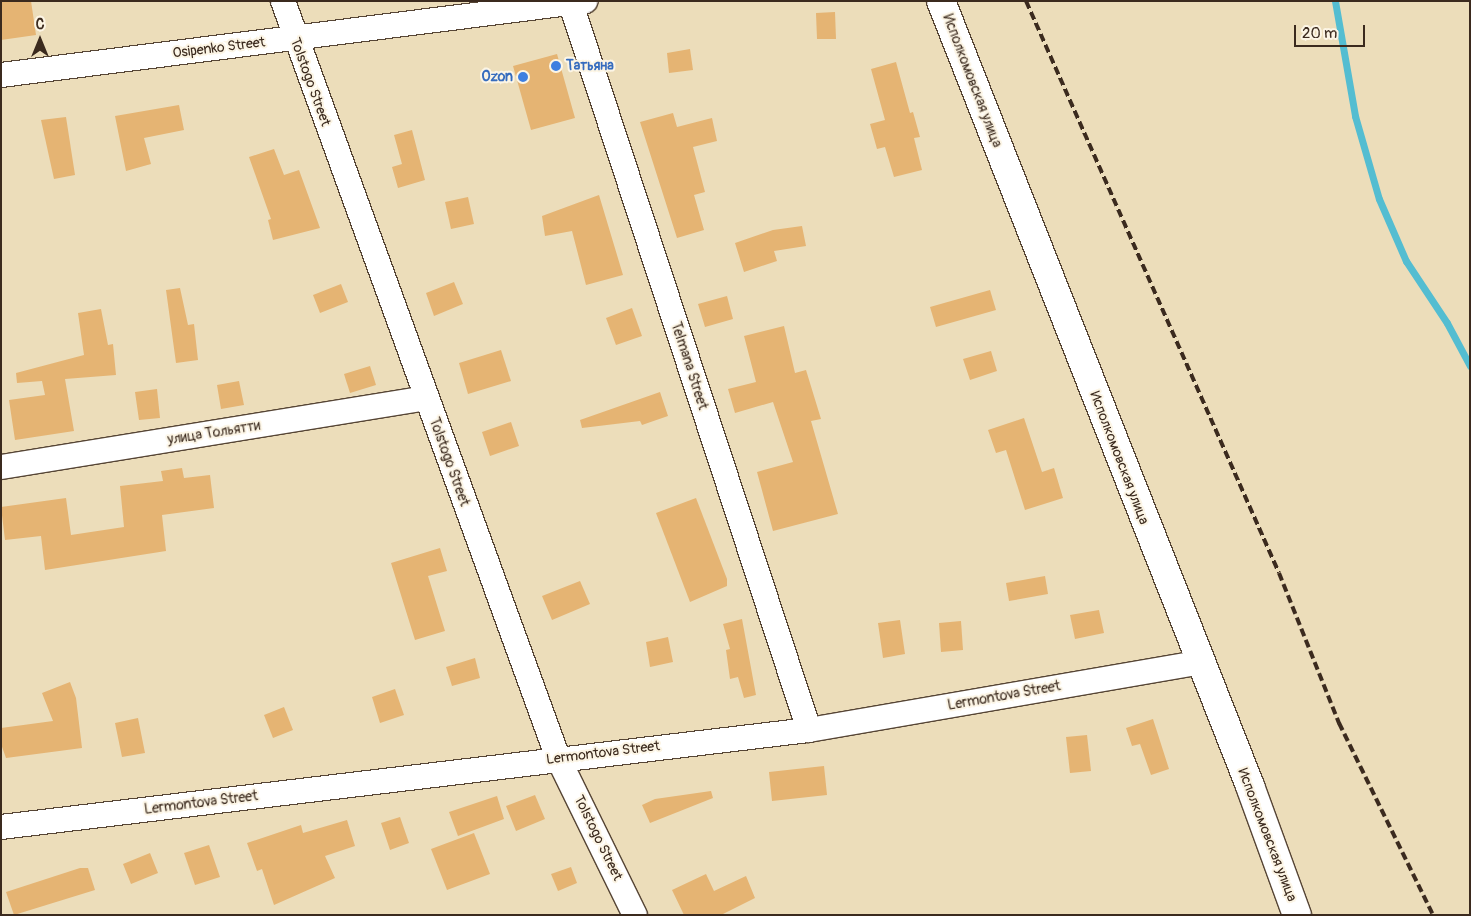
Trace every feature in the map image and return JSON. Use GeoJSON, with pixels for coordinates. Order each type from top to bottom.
{"type":"FeatureCollection","features":[{"type":"Feature","properties":{"kind":"main road","name":"Исполкомовская улица"},"geometry":{"type":"LineString","coordinates":[[942,1],[1202,662],[1297,915]]}},
{"type":"Feature","properties":{"kind":"street","name":"Tolstogo Street"},"geometry":{"type":"LineString","coordinates":[[283,1],[294,38],[558,758],[636,915]]}},
{"type":"Feature","properties":{"kind":"street","name":"Osipenko Street"},"geometry":{"type":"LineString","coordinates":[[1,75],[575,2]]}},
{"type":"Feature","properties":{"kind":"street","name":"Telmana Street"},"geometry":{"type":"LineString","coordinates":[[575,2],[809,730]]}},
{"type":"Feature","properties":{"kind":"street","name":"улица Тольятти"},"geometry":{"type":"LineString","coordinates":[[1,467],[426,398]]}},
{"type":"Feature","properties":{"kind":"street","name":"Lermontova Street"},"geometry":{"type":"LineString","coordinates":[[1,827],[558,758],[809,730],[1202,662]]}},
{"type":"Feature","properties":{"kind":"building"},"geometry":{"type":"Polygon","coordinates":[[[1,1],[31,1],[36,35],[1,40],[1,1]]]}},
{"type":"Feature","properties":{"kind":"building"},"geometry":{"type":"Polygon","coordinates":[[[835,12],[836,39],[817,39],[816,13],[835,12]]]}},
{"type":"Feature","properties":{"kind":"building"},"geometry":{"type":"Polygon","coordinates":[[[690,49],[693,70],[669,73],[667,53],[690,49]]]}},
{"type":"Feature","properties":{"kind":"building"},"geometry":{"type":"Polygon","coordinates":[[[557,54],[575,118],[531,130],[513,66],[557,54]]]}},
{"type":"Feature","properties":{"kind":"building"},"geometry":{"type":"Polygon","coordinates":[[[896,62],[910,113],[913,112],[920,137],[914,138],[922,170],[894,177],[885,147],[877,149],[870,124],[885,120],[871,69],[896,62]]]}},
{"type":"Feature","properties":{"kind":"building"},"geometry":{"type":"Polygon","coordinates":[[[179,105],[184,130],[144,138],[151,164],[126,171],[115,116],[179,105]]]}},
{"type":"Feature","properties":{"kind":"building"},"geometry":{"type":"Polygon","coordinates":[[[673,113],[677,127],[712,118],[717,141],[693,147],[705,192],[694,195],[704,230],[677,238],[640,122],[673,113]]]}},
{"type":"Feature","properties":{"kind":"building"},"geometry":{"type":"Polygon","coordinates":[[[66,117],[75,175],[54,179],[41,120],[66,117]]]}},
{"type":"Feature","properties":{"kind":"building"},"geometry":{"type":"Polygon","coordinates":[[[412,130],[425,180],[398,188],[392,167],[402,164],[394,135],[412,130]]]}},
{"type":"Feature","properties":{"kind":"building"},"geometry":{"type":"Polygon","coordinates":[[[274,149],[284,175],[299,170],[320,228],[273,240],[268,220],[271,219],[249,157],[274,149]]]}},
{"type":"Feature","properties":{"kind":"building"},"geometry":{"type":"Polygon","coordinates":[[[599,195],[623,275],[586,285],[572,231],[545,236],[542,216],[599,195]]]}},
{"type":"Feature","properties":{"kind":"building"},"geometry":{"type":"Polygon","coordinates":[[[468,197],[474,224],[451,229],[445,202],[468,197]]]}},
{"type":"Feature","properties":{"kind":"building"},"geometry":{"type":"Polygon","coordinates":[[[802,226],[806,246],[774,251],[777,261],[744,272],[735,243],[773,230],[802,226]]]}},
{"type":"Feature","properties":{"kind":"building"},"geometry":{"type":"Polygon","coordinates":[[[454,282],[463,304],[434,316],[426,293],[454,282]]]}},
{"type":"Feature","properties":{"kind":"building"},"geometry":{"type":"Polygon","coordinates":[[[341,284],[348,302],[320,313],[313,295],[341,284]]]}},
{"type":"Feature","properties":{"kind":"building"},"geometry":{"type":"Polygon","coordinates":[[[180,288],[188,325],[194,324],[198,360],[176,363],[166,290],[180,288]]]}},
{"type":"Feature","properties":{"kind":"building"},"geometry":{"type":"Polygon","coordinates":[[[990,290],[996,310],[936,327],[930,307],[990,290]]]}},
{"type":"Feature","properties":{"kind":"building"},"geometry":{"type":"Polygon","coordinates":[[[727,296],[733,319],[705,327],[698,304],[727,296]]]}},
{"type":"Feature","properties":{"kind":"building"},"geometry":{"type":"Polygon","coordinates":[[[632,308],[642,336],[616,345],[606,318],[632,308]]]}},
{"type":"Feature","properties":{"kind":"building"},"geometry":{"type":"Polygon","coordinates":[[[101,309],[108,345],[113,344],[116,375],[65,379],[74,431],[15,440],[9,400],[45,395],[42,381],[17,383],[16,373],[84,355],[78,313],[101,309]]]}},
{"type":"Feature","properties":{"kind":"building"},"geometry":{"type":"Polygon","coordinates":[[[784,326],[795,373],[806,370],[821,419],[811,421],[838,514],[773,531],[757,472],[793,462],[773,402],[735,413],[728,389],[756,382],[744,336],[784,326]]]}},
{"type":"Feature","properties":{"kind":"building"},"geometry":{"type":"Polygon","coordinates":[[[501,350],[511,381],[468,394],[459,363],[501,350]]]}},
{"type":"Feature","properties":{"kind":"building"},"geometry":{"type":"Polygon","coordinates":[[[991,351],[997,371],[970,380],[963,359],[991,351]]]}},
{"type":"Feature","properties":{"kind":"building"},"geometry":{"type":"Polygon","coordinates":[[[370,366],[376,385],[350,393],[344,374],[370,366]]]}},
{"type":"Feature","properties":{"kind":"building"},"geometry":{"type":"Polygon","coordinates":[[[239,381],[244,405],[221,409],[217,385],[239,381]]]}},
{"type":"Feature","properties":{"kind":"building"},"geometry":{"type":"Polygon","coordinates":[[[157,389],[160,418],[139,420],[135,392],[157,389]]]}},
{"type":"Feature","properties":{"kind":"building"},"geometry":{"type":"Polygon","coordinates":[[[660,392],[668,416],[642,425],[640,421],[582,428],[580,420],[660,392]]]}},
{"type":"Feature","properties":{"kind":"building"},"geometry":{"type":"Polygon","coordinates":[[[1024,418],[1042,472],[1054,468],[1063,498],[1025,510],[1006,450],[996,453],[988,430],[1024,418]]]}},
{"type":"Feature","properties":{"kind":"building"},"geometry":{"type":"Polygon","coordinates":[[[511,422],[519,446],[490,456],[482,432],[511,422]]]}},
{"type":"Feature","properties":{"kind":"building"},"geometry":{"type":"Polygon","coordinates":[[[182,468],[184,478],[210,475],[214,508],[162,515],[166,551],[45,570],[41,536],[5,540],[1,507],[66,498],[71,535],[124,527],[120,486],[163,481],[161,471],[182,468]]]}},
{"type":"Feature","properties":{"kind":"building"},"geometry":{"type":"Polygon","coordinates":[[[696,498],[727,579],[727,586],[690,602],[656,513],[696,498]]]}},
{"type":"Feature","properties":{"kind":"building"},"geometry":{"type":"Polygon","coordinates":[[[440,548],[447,571],[428,576],[445,631],[415,640],[391,563],[440,548]]]}},
{"type":"Feature","properties":{"kind":"building"},"geometry":{"type":"Polygon","coordinates":[[[1045,576],[1048,594],[1009,601],[1006,583],[1045,576]]]}},
{"type":"Feature","properties":{"kind":"building"},"geometry":{"type":"Polygon","coordinates":[[[580,581],[590,604],[552,620],[542,596],[580,581]]]}},
{"type":"Feature","properties":{"kind":"building"},"geometry":{"type":"Polygon","coordinates":[[[1099,610],[1104,633],[1075,639],[1070,615],[1099,610]]]}},
{"type":"Feature","properties":{"kind":"building"},"geometry":{"type":"Polygon","coordinates":[[[742,619],[756,695],[744,698],[738,677],[730,679],[726,650],[730,649],[723,624],[742,619]]]}},
{"type":"Feature","properties":{"kind":"building"},"geometry":{"type":"Polygon","coordinates":[[[900,620],[905,654],[883,658],[878,623],[900,620]]]}},
{"type":"Feature","properties":{"kind":"building"},"geometry":{"type":"Polygon","coordinates":[[[961,621],[963,650],[941,652],[939,623],[961,621]]]}},
{"type":"Feature","properties":{"kind":"building"},"geometry":{"type":"Polygon","coordinates":[[[668,637],[673,662],[650,667],[646,642],[668,637]]]}},
{"type":"Feature","properties":{"kind":"building"},"geometry":{"type":"Polygon","coordinates":[[[475,658],[480,678],[452,686],[446,667],[475,658]]]}},
{"type":"Feature","properties":{"kind":"building"},"geometry":{"type":"Polygon","coordinates":[[[70,682],[76,698],[82,748],[6,758],[1,744],[1,728],[53,721],[42,693],[70,682]]]}},
{"type":"Feature","properties":{"kind":"building"},"geometry":{"type":"Polygon","coordinates":[[[395,689],[404,715],[380,723],[372,697],[395,689]]]}},
{"type":"Feature","properties":{"kind":"building"},"geometry":{"type":"Polygon","coordinates":[[[284,707],[293,730],[273,738],[264,715],[284,707]]]}},
{"type":"Feature","properties":{"kind":"building"},"geometry":{"type":"Polygon","coordinates":[[[138,718],[145,753],[122,757],[115,723],[138,718]]]}},
{"type":"Feature","properties":{"kind":"building"},"geometry":{"type":"Polygon","coordinates":[[[1153,719],[1169,769],[1151,775],[1140,744],[1132,746],[1126,728],[1153,719]]]}},
{"type":"Feature","properties":{"kind":"building"},"geometry":{"type":"Polygon","coordinates":[[[1087,735],[1091,771],[1070,773],[1066,737],[1087,735]]]}},
{"type":"Feature","properties":{"kind":"building"},"geometry":{"type":"Polygon","coordinates":[[[824,766],[827,795],[772,801],[769,772],[824,766]]]}},
{"type":"Feature","properties":{"kind":"building"},"geometry":{"type":"Polygon","coordinates":[[[711,791],[713,798],[650,823],[642,805],[655,799],[711,791]]]}},
{"type":"Feature","properties":{"kind":"building"},"geometry":{"type":"Polygon","coordinates":[[[535,795],[545,819],[516,831],[506,806],[535,795]]]}},
{"type":"Feature","properties":{"kind":"building"},"geometry":{"type":"Polygon","coordinates":[[[497,796],[504,819],[458,836],[449,812],[497,796]]]}},
{"type":"Feature","properties":{"kind":"building"},"geometry":{"type":"Polygon","coordinates":[[[400,817],[409,843],[390,850],[381,823],[400,817]]]}},
{"type":"Feature","properties":{"kind":"building"},"geometry":{"type":"Polygon","coordinates":[[[347,820],[355,846],[325,856],[335,878],[274,905],[262,869],[257,871],[247,843],[301,825],[303,833],[347,820]]]}},
{"type":"Feature","properties":{"kind":"building"},"geometry":{"type":"Polygon","coordinates":[[[474,833],[490,874],[447,890],[431,849],[474,833]]]}},
{"type":"Feature","properties":{"kind":"building"},"geometry":{"type":"Polygon","coordinates":[[[209,845],[220,877],[195,885],[184,853],[209,845]]]}},
{"type":"Feature","properties":{"kind":"building"},"geometry":{"type":"Polygon","coordinates":[[[150,853],[158,873],[131,884],[123,864],[150,853]]]}},
{"type":"Feature","properties":{"kind":"building"},"geometry":{"type":"Polygon","coordinates":[[[571,867],[577,883],[558,891],[551,874],[571,867]]]}},
{"type":"Feature","properties":{"kind":"building"},"geometry":{"type":"Polygon","coordinates":[[[80,868],[88,868],[95,890],[14,915],[6,892],[80,868]]]}},
{"type":"Feature","properties":{"kind":"building"},"geometry":{"type":"Polygon","coordinates":[[[706,874],[714,891],[746,876],[755,898],[721,915],[684,915],[672,890],[706,874]]]}},
{"type":"Feature","properties":{"kind":"waterway"},"geometry":{"type":"LineString","coordinates":[[1335,1],[1355,116],[1379,199],[1406,261],[1447,323],[1470,366]]}},
{"type":"Feature","properties":{"kind":"railway"},"geometry":{"type":"LineString","coordinates":[[1026,1],[1279,573],[1339,723],[1433,915]]}},
{"type":"Feature","properties":{"kind":"place","name":"Татьяна"},"geometry":{"type":"Point","coordinates":[556,66]}},
{"type":"Feature","properties":{"kind":"place","name":"Ozon"},"geometry":{"type":"Point","coordinates":[523,77]}}]}
